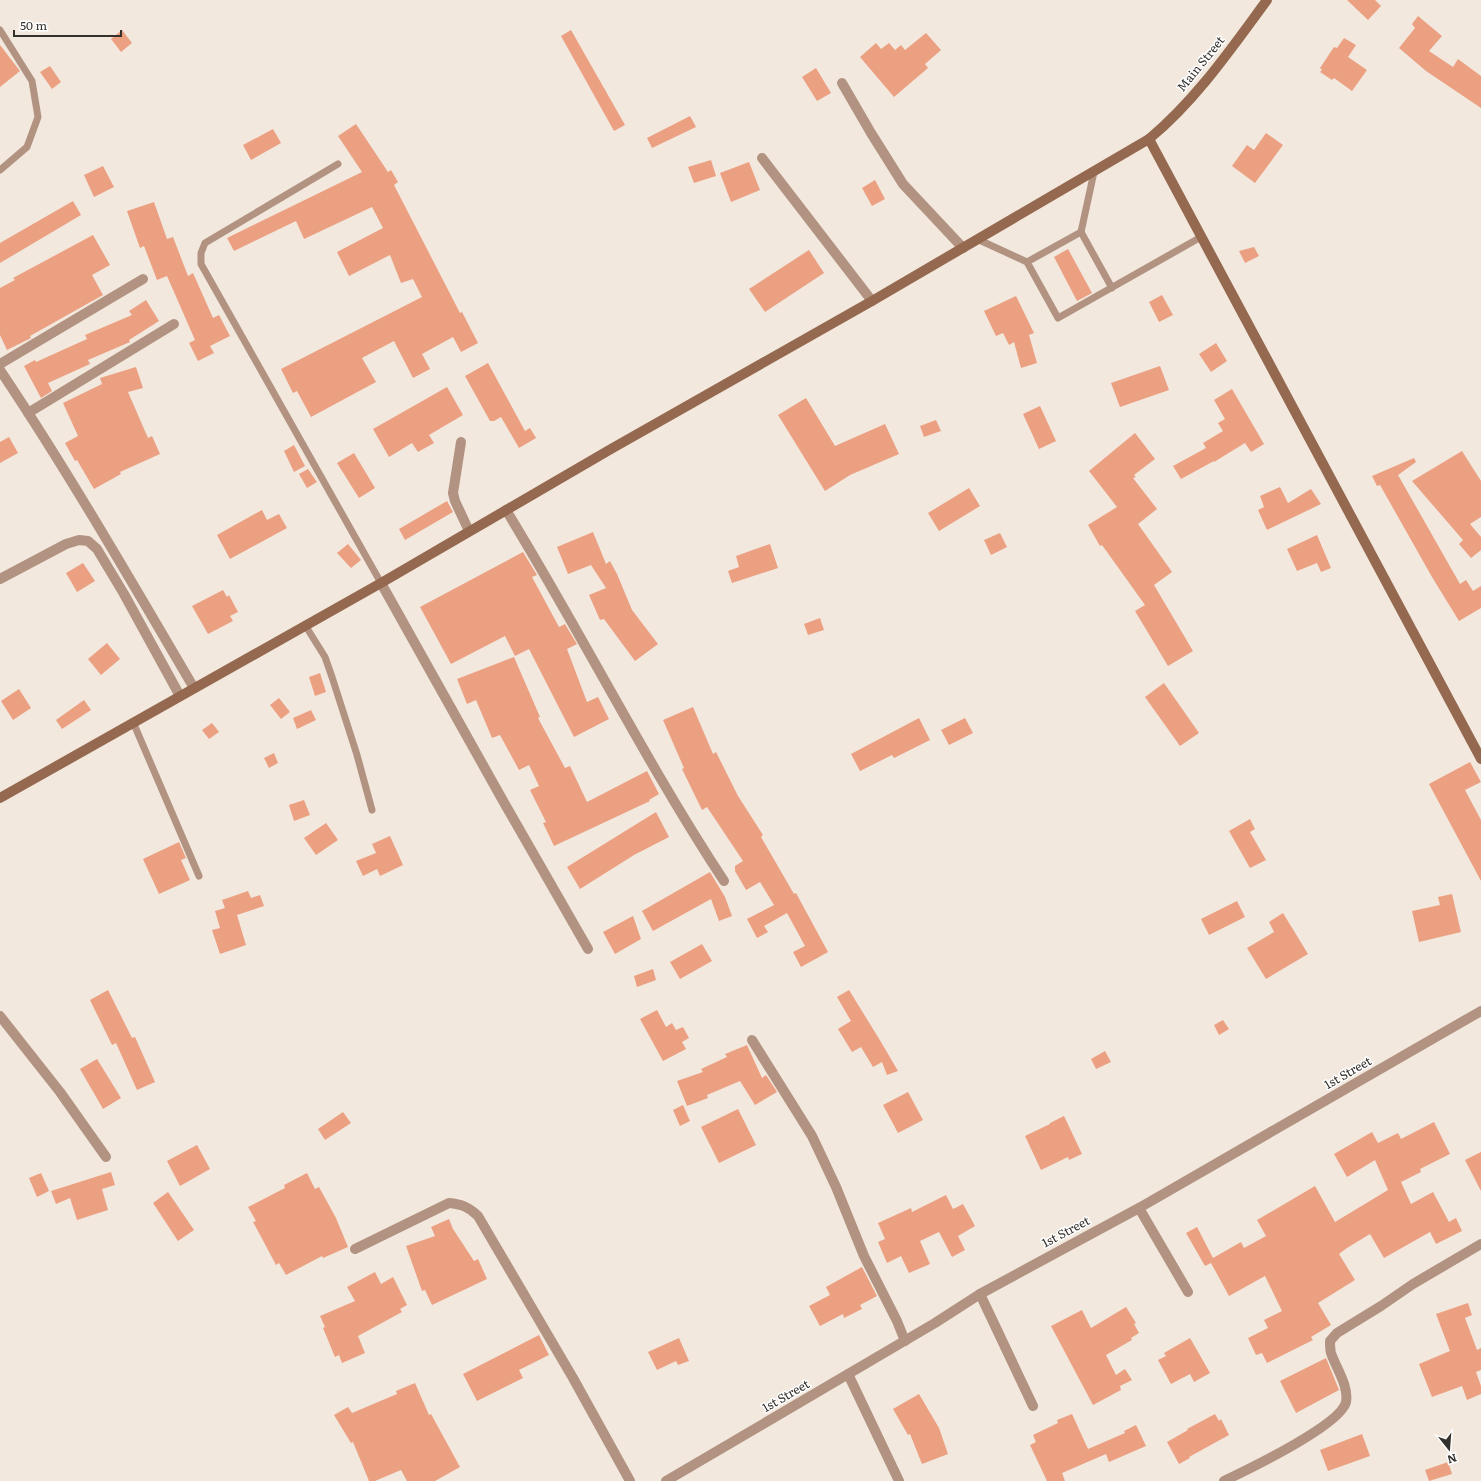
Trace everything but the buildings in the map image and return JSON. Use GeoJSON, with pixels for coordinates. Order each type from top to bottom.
{"type":"FeatureCollection","features":[{"type":"Feature","properties":{"kind":"main road","name":"Main Street"},"geometry":{"type":"LineString","coordinates":[[0,798],[872,301],[1149,139],[1170,121],[1187,103],[1219,64],[1267,0]]}},
{"type":"Feature","properties":{"kind":"main road"},"geometry":{"type":"LineString","coordinates":[[1149,139],[1481,759]]}},
{"type":"Feature","properties":{"kind":"street"},"geometry":{"type":"LineString","coordinates":[[842,83],[871,133],[904,184],[963,248]]}},
{"type":"Feature","properties":{"kind":"street"},"geometry":{"type":"LineString","coordinates":[[762,158],[872,301]]}},
{"type":"Feature","properties":{"kind":"street"},"geometry":{"type":"LineString","coordinates":[[0,364],[143,279]]}},
{"type":"Feature","properties":{"kind":"street"},"geometry":{"type":"LineString","coordinates":[[28,413],[174,324]]}},
{"type":"Feature","properties":{"kind":"street"},"geometry":{"type":"LineString","coordinates":[[0,370],[102,531],[194,688]]}},
{"type":"Feature","properties":{"kind":"street"},"geometry":{"type":"LineString","coordinates":[[461,442],[453,494],[469,531]]}},
{"type":"Feature","properties":{"kind":"street"},"geometry":{"type":"LineString","coordinates":[[506,510],[541,567],[677,807],[724,881]]}},
{"type":"Feature","properties":{"kind":"street"},"geometry":{"type":"LineString","coordinates":[[0,580],[66,544],[79,540],[88,541],[97,549],[124,594],[180,696]]}},
{"type":"Feature","properties":{"kind":"street"},"geometry":{"type":"LineString","coordinates":[[381,582],[502,799],[588,948]]}},
{"type":"Feature","properties":{"kind":"street","name":"1st Street"},"geometry":{"type":"LineString","coordinates":[[666,1481],[905,1341],[980,1294],[1139,1208],[1481,1011]]}},
{"type":"Feature","properties":{"kind":"street"},"geometry":{"type":"LineString","coordinates":[[0,1016],[60,1092],[106,1157]]}},
{"type":"Feature","properties":{"kind":"street"},"geometry":{"type":"LineString","coordinates":[[752,1040],[812,1136],[836,1187],[864,1256],[897,1321],[905,1341]]}},
{"type":"Feature","properties":{"kind":"street"},"geometry":{"type":"LineString","coordinates":[[355,1250],[449,1203],[460,1204],[471,1209],[478,1216],[573,1378],[630,1481]]}},
{"type":"Feature","properties":{"kind":"street"},"geometry":{"type":"LineString","coordinates":[[1139,1208],[1188,1292]]}},
{"type":"Feature","properties":{"kind":"street"},"geometry":{"type":"LineString","coordinates":[[1224,1481],[1304,1439],[1335,1418],[1346,1403],[1346,1389],[1330,1352],[1330,1341],[1337,1333],[1413,1284],[1481,1244]]}},
{"type":"Feature","properties":{"kind":"street"},"geometry":{"type":"LineString","coordinates":[[980,1294],[1033,1406]]}},
{"type":"Feature","properties":{"kind":"street"},"geometry":{"type":"LineString","coordinates":[[848,1374],[899,1481]]}},
{"type":"Feature","properties":{"kind":"lane"},"geometry":{"type":"LineString","coordinates":[[0,30],[32,81],[38,117],[27,147],[0,170]]}},
{"type":"Feature","properties":{"kind":"lane"},"geometry":{"type":"LineString","coordinates":[[338,164],[204,243],[201,253],[201,264],[381,582]]}},
{"type":"Feature","properties":{"kind":"lane"},"geometry":{"type":"LineString","coordinates":[[1094,172],[1081,232],[1112,288]]}},
{"type":"Feature","properties":{"kind":"lane"},"geometry":{"type":"LineString","coordinates":[[1027,262],[1081,232]]}},
{"type":"Feature","properties":{"kind":"lane"},"geometry":{"type":"LineString","coordinates":[[977,240],[1027,262],[1058,318],[1202,237]]}},
{"type":"Feature","properties":{"kind":"lane"},"geometry":{"type":"LineString","coordinates":[[305,625],[325,657],[357,755],[372,810]]}},
{"type":"Feature","properties":{"kind":"lane"},"geometry":{"type":"LineString","coordinates":[[133,722],[199,876]]}}]}
